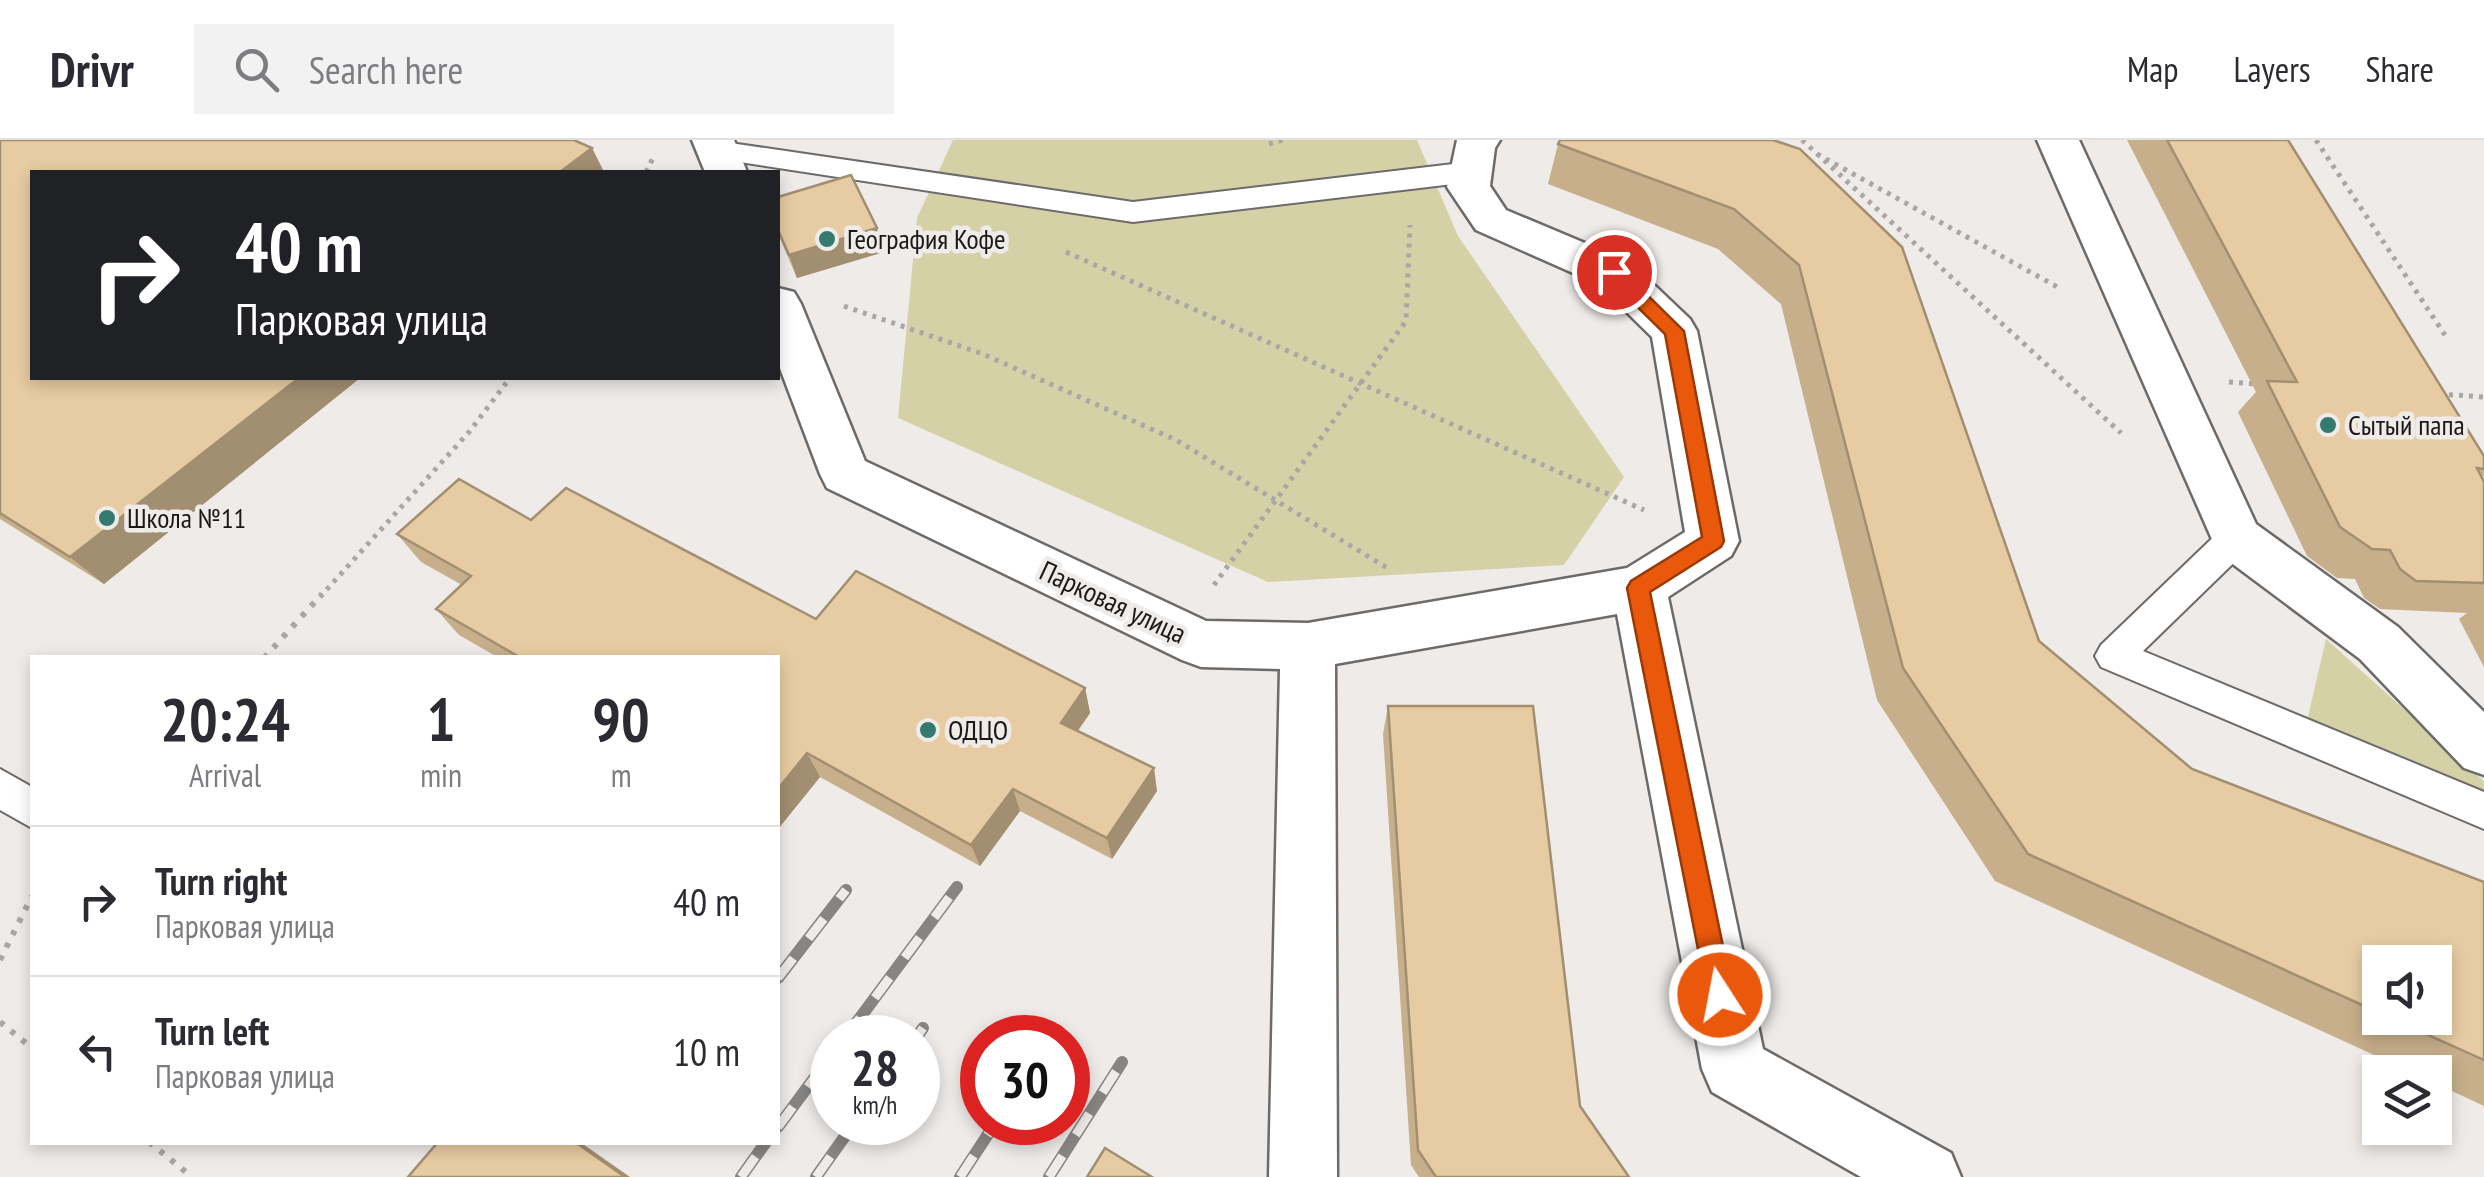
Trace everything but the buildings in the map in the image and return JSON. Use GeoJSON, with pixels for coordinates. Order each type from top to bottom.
{"type":"FeatureCollection","features":[{"type":"Feature","properties":{"kind":"street"},"geometry":{"type":"LineString","coordinates":[[2058,140],[2236,538],[2379,644],[2484,750]]}},
{"type":"Feature","properties":{"kind":"street"},"geometry":{"type":"LineString","coordinates":[[1475,156],[1468,188],[1491,220],[1614,272],[1674,331],[1714,541]]}},
{"type":"Feature","properties":{"kind":"street","name":"Парковая улица"},"geometry":{"type":"LineString","coordinates":[[780,309],[845,474],[1202,644],[1308,646],[1638,588],[1714,541]]}},
{"type":"Feature","properties":{"kind":"street"},"geometry":{"type":"LineString","coordinates":[[1638,588],[1735,1069],[1927,1177]]}},
{"type":"Feature","properties":{"kind":"street"},"geometry":{"type":"LineString","coordinates":[[1302,1177],[1308,646]]}},
{"type":"Feature","properties":{"kind":"lane"},"geometry":{"type":"LineString","coordinates":[[718,154],[1133,212],[1412,179],[1475,156]]}},
{"type":"Feature","properties":{"kind":"lane"},"geometry":{"type":"LineString","coordinates":[[2236,538],[2114,656],[2484,810]]}},
{"type":"Feature","properties":{"kind":"lane"},"geometry":{"type":"LineString","coordinates":[[0,787],[30,809]]}},
{"type":"Feature","properties":{"kind":"path"},"geometry":{"type":"LineString","coordinates":[[1802,140],[2135,446]]}},
{"type":"Feature","properties":{"kind":"path"},"geometry":{"type":"LineString","coordinates":[[2316,140],[2445,335]]}},
{"type":"Feature","properties":{"kind":"path"},"geometry":{"type":"LineString","coordinates":[[1178,634],[1406,321],[1412,179]]}},
{"type":"Feature","properties":{"kind":"path"},"geometry":{"type":"LineString","coordinates":[[1051,246],[1714,541]]}},
{"type":"Feature","properties":{"kind":"path"},"geometry":{"type":"LineString","coordinates":[[838,304],[983,354],[1176,440],[1469,617]]}},
{"type":"Feature","properties":{"kind":"path"},"geometry":{"type":"LineString","coordinates":[[267,655],[469,432],[508,380]]}},
{"type":"Feature","properties":{"kind":"path"},"geometry":{"type":"LineString","coordinates":[[0,960],[30,900]]}},
{"type":"Feature","properties":{"kind":"path"},"geometry":{"type":"LineString","coordinates":[[0,1022],[30,1046]]}},
{"type":"Feature","properties":{"kind":"path"},"geometry":{"type":"LineString","coordinates":[[153,1145],[192,1177]]}},
{"type":"Feature","properties":{"kind":"shaded area"},"geometry":{"type":"Polygon","coordinates":[[[953,140],[1417,140],[1458,236],[1624,477],[1564,565],[1268,582],[898,418],[917,218],[953,140]]]}},
{"type":"Feature","properties":{"kind":"shaded area"},"geometry":{"type":"Polygon","coordinates":[[[2326,639],[2484,781],[2484,792],[2307,721],[2326,639]]]}},
{"type":"Feature","properties":{"kind":"railway"},"geometry":{"type":"LineString","coordinates":[[862,1015],[957,887]]}},
{"type":"Feature","properties":{"kind":"railway"},"geometry":{"type":"LineString","coordinates":[[780,975],[846,890]]}},
{"type":"Feature","properties":{"kind":"railway"},"geometry":{"type":"LineString","coordinates":[[1049,1177],[1122,1062]]}},
{"type":"Feature","properties":{"kind":"railway"},"geometry":{"type":"LineString","coordinates":[[780,1124],[810,1084]]}},
{"type":"Feature","properties":{"kind":"railway"},"geometry":{"type":"LineString","coordinates":[[741,1177],[764,1145]]}},
{"type":"Feature","properties":{"kind":"railway"},"geometry":{"type":"LineString","coordinates":[[816,1177],[839,1145]]}},
{"type":"Feature","properties":{"kind":"railway"},"geometry":{"type":"LineString","coordinates":[[960,1177],[981,1145]]}},
{"type":"Feature","properties":{"kind":"place","name":"География Кофе"},"geometry":{"type":"Point","coordinates":[827,239]}},
{"type":"Feature","properties":{"kind":"place","name":"Сытый папа"},"geometry":{"type":"Point","coordinates":[2328,425]}},
{"type":"Feature","properties":{"kind":"place","name":"Школа №11"},"geometry":{"type":"Point","coordinates":[107,518]}},
{"type":"Feature","properties":{"kind":"place","name":"ОДЦО"},"geometry":{"type":"Point","coordinates":[928,730]}},
{"type":"Feature","properties":{"kind":"route"},"geometry":{"type":"LineString","coordinates":[[1614,272],[1674,331],[1714,541],[1638,588],[1720,995]]}}]}
